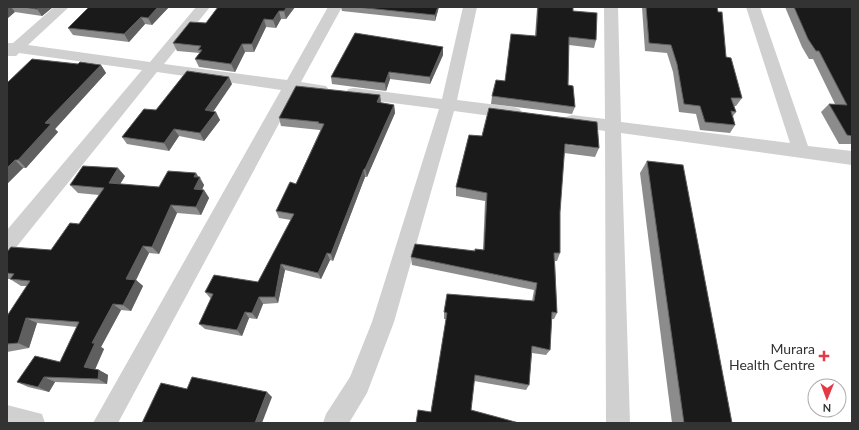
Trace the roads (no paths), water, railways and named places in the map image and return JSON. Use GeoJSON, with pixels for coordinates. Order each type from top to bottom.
{"type":"FeatureCollection","features":[{"type":"Feature","properties":{"kind":"street"},"geometry":{"type":"LineString","coordinates":[[10,50],[62,7]]}},
{"type":"Feature","properties":{"kind":"street"},"geometry":{"type":"LineString","coordinates":[[7,244],[204,7]]}},
{"type":"Feature","properties":{"kind":"street"},"geometry":{"type":"LineString","coordinates":[[105,423],[335,7]]}},
{"type":"Feature","properties":{"kind":"street"},"geometry":{"type":"LineString","coordinates":[[335,423],[359,386],[383,322],[448,105],[470,7]]}},
{"type":"Feature","properties":{"kind":"street"},"geometry":{"type":"LineString","coordinates":[[611,7],[618,423]]}},
{"type":"Feature","properties":{"kind":"street"},"geometry":{"type":"LineString","coordinates":[[753,7],[801,151]]}},
{"type":"Feature","properties":{"kind":"street"},"geometry":{"type":"LineString","coordinates":[[10,50],[154,66],[291,86],[527,115]]}},
{"type":"Feature","properties":{"kind":"street"},"geometry":{"type":"LineString","coordinates":[[558,119],[852,158]]}},
{"type":"Feature","properties":{"kind":"street"},"geometry":{"type":"LineString","coordinates":[[7,417],[32,423]]}},
{"type":"Feature","properties":{"kind":"place","name":"Murara Health Centre"},"geometry":{"type":"Point","coordinates":[824,356]}}]}
